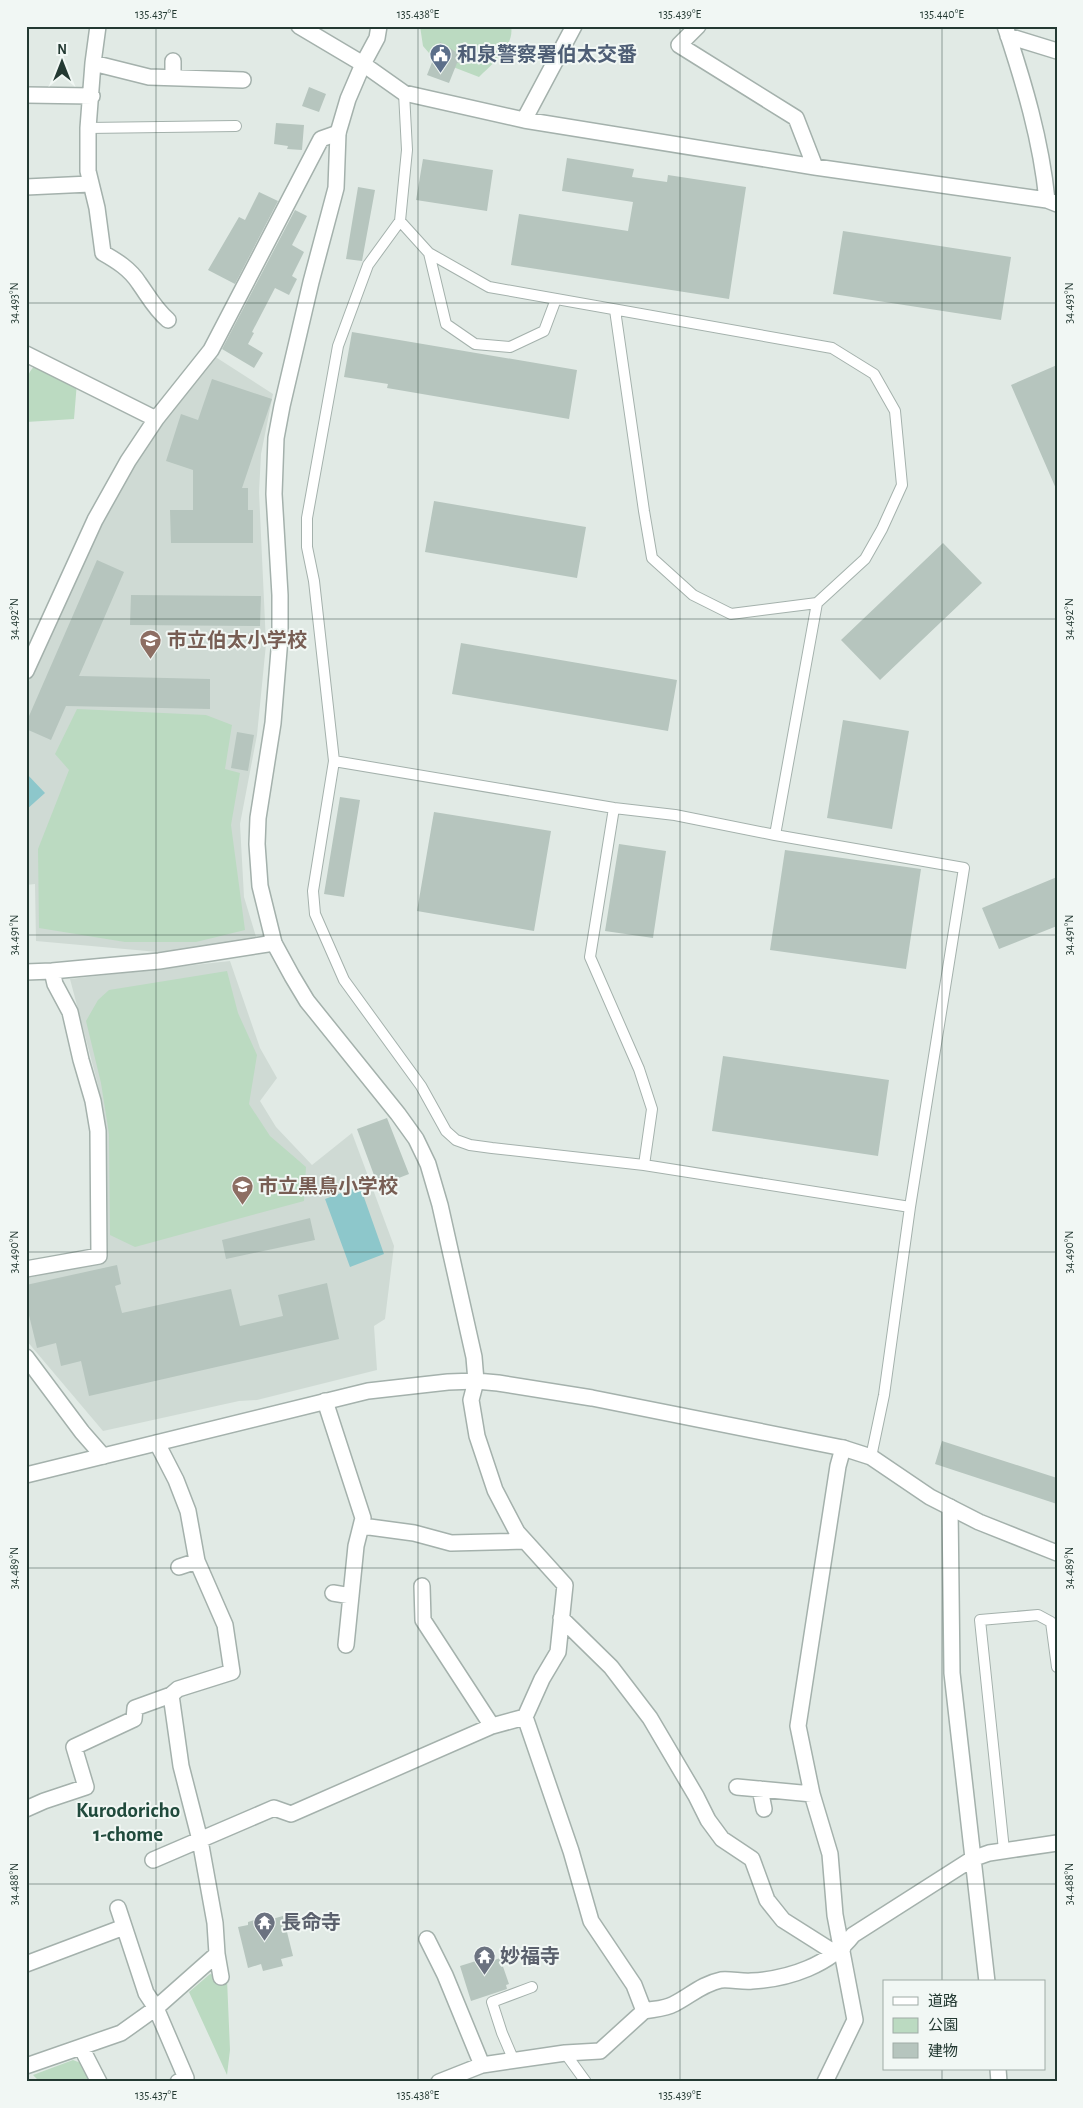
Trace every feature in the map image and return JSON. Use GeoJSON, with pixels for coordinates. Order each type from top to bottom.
{"type":"FeatureCollection","features":[{"type":"Feature","properties":{"kind":"street"},"geometry":{"type":"LineString","coordinates":[[98,26],[88,128],[88,171],[97,208],[103,253],[124,265],[138,281],[156,310],[168,320]]}},
{"type":"Feature","properties":{"kind":"street"},"geometry":{"type":"LineString","coordinates":[[299,26],[363,64],[404,93],[524,120],[815,167],[1052,202],[1045,178],[1030,102],[1007,31]]}},
{"type":"Feature","properties":{"kind":"street"},"geometry":{"type":"LineString","coordinates":[[379,26],[377,38],[348,99],[338,133],[336,188],[309,291],[276,438],[274,494],[280,594],[280,647],[278,681],[258,818],[257,844],[260,886],[274,943],[307,1001],[398,1114],[416,1139],[428,1164],[440,1205],[474,1357],[476,1381],[471,1400],[477,1436],[495,1490],[518,1532],[565,1585],[558,1652],[542,1678],[524,1718],[571,1851],[591,1920],[634,1985],[644,2011]]}},
{"type":"Feature","properties":{"kind":"street"},"geometry":{"type":"LineString","coordinates":[[524,120],[574,26]]}},
{"type":"Feature","properties":{"kind":"street"},"geometry":{"type":"LineString","coordinates":[[698,26],[679,45],[796,118],[815,167]]}},
{"type":"Feature","properties":{"kind":"street"},"geometry":{"type":"LineString","coordinates":[[1007,31],[1057,51]]}},
{"type":"Feature","properties":{"kind":"street"},"geometry":{"type":"LineString","coordinates":[[173,61],[173,77]]}},
{"type":"Feature","properties":{"kind":"street"},"geometry":{"type":"LineString","coordinates":[[93,62],[149,77],[244,80]]}},
{"type":"Feature","properties":{"kind":"street"},"geometry":{"type":"LineString","coordinates":[[26,95],[92,96]]}},
{"type":"Feature","properties":{"kind":"street"},"geometry":{"type":"LineString","coordinates":[[26,671],[95,520],[128,461],[156,419],[211,350],[321,139],[338,133]]}},
{"type":"Feature","properties":{"kind":"street"},"geometry":{"type":"LineString","coordinates":[[26,187],[90,184]]}},
{"type":"Feature","properties":{"kind":"street"},"geometry":{"type":"LineString","coordinates":[[26,354],[156,419]]}},
{"type":"Feature","properties":{"kind":"street"},"geometry":{"type":"LineString","coordinates":[[26,972],[159,960],[274,943]]}},
{"type":"Feature","properties":{"kind":"street"},"geometry":{"type":"LineString","coordinates":[[26,1269],[99,1256],[98,1131],[93,1101],[70,1012],[55,984],[52,971]]}},
{"type":"Feature","properties":{"kind":"street"},"geometry":{"type":"LineString","coordinates":[[26,1357],[82,1432],[103,1456]]}},
{"type":"Feature","properties":{"kind":"street"},"geometry":{"type":"LineString","coordinates":[[26,1475],[390,1388],[476,1381],[592,1398],[843,1448],[871,1457],[930,1497],[979,1522],[1057,1552]]}},
{"type":"Feature","properties":{"kind":"street"},"geometry":{"type":"LineString","coordinates":[[325,1402],[363,1518],[356,1546],[346,1645]]}},
{"type":"Feature","properties":{"kind":"street"},"geometry":{"type":"LineString","coordinates":[[26,1809],[86,1787],[74,1747],[134,1719],[135,1708],[171,1695],[178,1689],[232,1672],[225,1625],[197,1561],[188,1511],[176,1480],[157,1443]]}},
{"type":"Feature","properties":{"kind":"street"},"geometry":{"type":"LineString","coordinates":[[825,2082],[855,2020],[843,1948],[835,1914],[830,1854],[812,1794],[798,1726],[838,1466],[843,1448]]}},
{"type":"Feature","properties":{"kind":"street"},"geometry":{"type":"LineString","coordinates":[[950,1507],[952,1673],[987,1980]]}},
{"type":"Feature","properties":{"kind":"street"},"geometry":{"type":"LineString","coordinates":[[362,1526],[414,1533],[452,1544],[525,1541]]}},
{"type":"Feature","properties":{"kind":"street"},"geometry":{"type":"LineString","coordinates":[[179,1567],[197,1561]]}},
{"type":"Feature","properties":{"kind":"street"},"geometry":{"type":"LineString","coordinates":[[422,1586],[423,1620],[492,1726]]}},
{"type":"Feature","properties":{"kind":"street"},"geometry":{"type":"LineString","coordinates":[[333,1594],[351,1596]]}},
{"type":"Feature","properties":{"kind":"street"},"geometry":{"type":"LineString","coordinates":[[561,1618],[611,1667],[650,1718],[691,1787],[708,1820],[722,1839],[752,1859],[766,1900],[783,1920],[832,1951],[843,1948]]}},
{"type":"Feature","properties":{"kind":"street"},"geometry":{"type":"LineString","coordinates":[[171,1695],[181,1766],[200,1840],[215,1923],[216,1954],[222,1976]]}},
{"type":"Feature","properties":{"kind":"street"},"geometry":{"type":"LineString","coordinates":[[153,1860],[274,1808],[291,1814],[492,1726],[524,1718]]}},
{"type":"Feature","properties":{"kind":"street"},"geometry":{"type":"LineString","coordinates":[[737,1787],[812,1794]]}},
{"type":"Feature","properties":{"kind":"street"},"geometry":{"type":"LineString","coordinates":[[760,1789],[764,1810]]}},
{"type":"Feature","properties":{"kind":"street"},"geometry":{"type":"LineString","coordinates":[[439,2082],[482,2065],[565,2053],[600,2051],[644,2011],[672,2005],[699,1988],[722,1980],[751,1981],[784,1977],[822,1962],[843,1948],[853,1935],[972,1860],[989,1853],[1004,1850],[1057,1843]]}},
{"type":"Feature","properties":{"kind":"street"},"geometry":{"type":"LineString","coordinates":[[118,1908],[146,1993],[156,2008],[186,2078],[178,2082]]}},
{"type":"Feature","properties":{"kind":"street"},"geometry":{"type":"LineString","coordinates":[[26,1964],[124,1928]]}},
{"type":"Feature","properties":{"kind":"street"},"geometry":{"type":"LineString","coordinates":[[427,1939],[445,1975],[482,2065]]}},
{"type":"Feature","properties":{"kind":"street"},"geometry":{"type":"LineString","coordinates":[[26,2066],[121,2033],[156,2008],[216,1954]]}},
{"type":"Feature","properties":{"kind":"street"},"geometry":{"type":"LineString","coordinates":[[81,2047],[99,2082]]}},
{"type":"Feature","properties":{"kind":"lane"},"geometry":{"type":"LineString","coordinates":[[404,93],[407,150],[400,221],[368,265],[338,346],[307,518],[307,547],[314,581],[334,761],[313,891],[315,914],[344,980],[421,1086],[446,1131],[456,1140],[470,1145],[644,1166],[910,1207]]}},
{"type":"Feature","properties":{"kind":"lane"},"geometry":{"type":"LineString","coordinates":[[88,128],[236,126]]}},
{"type":"Feature","properties":{"kind":"lane"},"geometry":{"type":"LineString","coordinates":[[400,221],[429,253],[489,287],[832,348],[874,374],[895,411],[902,485],[882,529],[865,559],[816,603],[731,614],[693,595],[652,558],[615,310]]}},
{"type":"Feature","properties":{"kind":"lane"},"geometry":{"type":"LineString","coordinates":[[429,253],[446,324],[475,344],[510,348],[544,331],[556,299]]}},
{"type":"Feature","properties":{"kind":"lane"},"geometry":{"type":"LineString","coordinates":[[775,835],[816,603]]}},
{"type":"Feature","properties":{"kind":"lane"},"geometry":{"type":"LineString","coordinates":[[334,761],[614,808],[675,815],[775,835],[964,868],[910,1207],[884,1396],[871,1457]]}},
{"type":"Feature","properties":{"kind":"lane"},"geometry":{"type":"LineString","coordinates":[[614,808],[590,957],[639,1069],[652,1109],[644,1166]]}},
{"type":"Feature","properties":{"kind":"lane"},"geometry":{"type":"LineString","coordinates":[[1004,1850],[980,1620],[1038,1615],[1052,1622],[1057,1667]]}},
{"type":"Feature","properties":{"kind":"lane"},"geometry":{"type":"LineString","coordinates":[[514,2061],[502,2034],[492,2002],[532,1987]]}},
{"type":"Feature","properties":{"kind":"lane"},"geometry":{"type":"LineString","coordinates":[[565,2053],[586,2082]]}},
{"type":"Feature","properties":{"kind":"shaded area","name":"市立伯太小学校"},"geometry":{"type":"Polygon","coordinates":[[[214,356],[273,394],[261,454],[259,492],[266,644],[257,735],[240,824],[244,897],[257,940],[158,952],[36,941],[35,884],[26,885],[26,688],[93,542],[126,481],[156,429],[214,356]]]}},
{"type":"Feature","properties":{"kind":"shaded area","name":"市立黒鳥小学校"},"geometry":{"type":"Polygon","coordinates":[[[230,961],[260,1048],[277,1078],[260,1101],[276,1127],[312,1165],[352,1133],[394,1246],[385,1319],[374,1326],[377,1370],[257,1400],[239,1401],[103,1431],[26,1340],[26,1275],[105,1259],[106,1135],[98,1085],[70,979],[230,961]]]}},
{"type":"Feature","properties":{"kind":"green space"},"geometry":{"type":"Polygon","coordinates":[[[420,26],[511,26],[511,33],[510,41],[501,54],[479,77],[435,60],[423,46],[420,26]]]}},
{"type":"Feature","properties":{"kind":"green space"},"geometry":{"type":"Polygon","coordinates":[[[39,363],[77,382],[74,419],[26,422],[25,389],[29,374],[39,363]]]}},
{"type":"Feature","properties":{"kind":"green space"},"geometry":{"type":"Polygon","coordinates":[[[77,709],[206,715],[232,725],[225,769],[240,773],[231,825],[245,930],[196,942],[125,942],[39,928],[38,849],[69,770],[55,754],[77,709]]]}},
{"type":"Feature","properties":{"kind":"green space"},"geometry":{"type":"Polygon","coordinates":[[[227,971],[238,1013],[257,1055],[249,1104],[270,1136],[306,1167],[304,1201],[135,1247],[110,1235],[109,1134],[101,1083],[86,1021],[98,1000],[109,990],[227,971]]]}},
{"type":"Feature","properties":{"kind":"green space"},"geometry":{"type":"Polygon","coordinates":[[[210,1974],[227,1979],[230,2050],[227,2075],[189,1992],[210,1974]]]}},
{"type":"Feature","properties":{"kind":"green space"},"geometry":{"type":"Polygon","coordinates":[[[73,2060],[81,2063],[91,2082],[40,2082],[33,2075],[73,2060]]]}},
{"type":"Feature","properties":{"kind":"water"},"geometry":{"type":"Polygon","coordinates":[[[26,773],[45,793],[26,810],[26,773]]]}},
{"type":"Feature","properties":{"kind":"water"},"geometry":{"type":"Polygon","coordinates":[[[360,1186],[384,1254],[350,1267],[325,1199],[360,1186]]]}},
{"type":"Feature","properties":{"kind":"building"},"geometry":{"type":"Polygon","coordinates":[[[440,42],[469,60],[457,63],[449,83],[427,75],[440,42]]]}},
{"type":"Feature","properties":{"kind":"building"},"geometry":{"type":"Polygon","coordinates":[[[309,87],[326,94],[319,112],[302,106],[309,87]]]}},
{"type":"Feature","properties":{"kind":"building"},"geometry":{"type":"Polygon","coordinates":[[[276,123],[304,125],[302,150],[287,149],[288,146],[274,144],[276,123]]]}},
{"type":"Feature","properties":{"kind":"building"},"geometry":{"type":"Polygon","coordinates":[[[567,158],[634,169],[632,177],[667,182],[668,175],[746,187],[729,299],[511,265],[519,214],[628,231],[633,202],[562,191],[567,158]]]}},
{"type":"Feature","properties":{"kind":"building"},"geometry":{"type":"Polygon","coordinates":[[[423,159],[493,170],[487,211],[416,200],[423,159]]]}},
{"type":"Feature","properties":{"kind":"building"},"geometry":{"type":"Polygon","coordinates":[[[358,187],[375,190],[362,261],[346,259],[358,187]]]}},
{"type":"Feature","properties":{"kind":"building"},"geometry":{"type":"Polygon","coordinates":[[[259,192],[278,201],[235,284],[208,270],[239,217],[245,220],[259,192]]]}},
{"type":"Feature","properties":{"kind":"building"},"geometry":{"type":"Polygon","coordinates":[[[295,210],[307,216],[292,245],[304,252],[292,276],[297,279],[289,295],[275,288],[252,332],[254,333],[248,344],[263,353],[254,368],[222,349],[295,210]]]}},
{"type":"Feature","properties":{"kind":"building"},"geometry":{"type":"Polygon","coordinates":[[[843,231],[1011,257],[1001,320],[833,294],[843,231]]]}},
{"type":"Feature","properties":{"kind":"building"},"geometry":{"type":"Polygon","coordinates":[[[352,332],[577,370],[569,419],[387,388],[388,384],[344,377],[352,332]]]}},
{"type":"Feature","properties":{"kind":"building"},"geometry":{"type":"Polygon","coordinates":[[[1057,365],[1057,491],[1011,385],[1057,365]]]}},
{"type":"Feature","properties":{"kind":"building"},"geometry":{"type":"Polygon","coordinates":[[[212,379],[272,399],[242,488],[248,488],[248,510],[253,510],[253,543],[171,543],[170,510],[193,510],[193,470],[166,461],[181,414],[198,420],[212,379]]]}},
{"type":"Feature","properties":{"kind":"building"},"geometry":{"type":"Polygon","coordinates":[[[434,501],[586,527],[577,578],[425,552],[434,501]]]}},
{"type":"Feature","properties":{"kind":"building"},"geometry":{"type":"Polygon","coordinates":[[[943,543],[982,583],[880,680],[841,640],[943,543]]]}},
{"type":"Feature","properties":{"kind":"building"},"geometry":{"type":"Polygon","coordinates":[[[97,560],[124,572],[79,676],[210,679],[210,709],[66,706],[51,740],[26,729],[26,723],[97,560]]]}},
{"type":"Feature","properties":{"kind":"building"},"geometry":{"type":"Polygon","coordinates":[[[131,595],[261,596],[260,626],[130,625],[131,595]]]}},
{"type":"Feature","properties":{"kind":"building"},"geometry":{"type":"Polygon","coordinates":[[[461,643],[677,680],[668,731],[452,694],[461,643]]]}},
{"type":"Feature","properties":{"kind":"building"},"geometry":{"type":"Polygon","coordinates":[[[843,720],[909,731],[892,829],[827,818],[843,720]]]}},
{"type":"Feature","properties":{"kind":"building"},"geometry":{"type":"Polygon","coordinates":[[[237,732],[254,735],[248,771],[231,768],[237,732]]]}},
{"type":"Feature","properties":{"kind":"building"},"geometry":{"type":"Polygon","coordinates":[[[340,797],[360,800],[344,897],[324,894],[340,797]]]}},
{"type":"Feature","properties":{"kind":"building"},"geometry":{"type":"Polygon","coordinates":[[[434,812],[551,831],[534,931],[417,911],[434,812]]]}},
{"type":"Feature","properties":{"kind":"building"},"geometry":{"type":"Polygon","coordinates":[[[619,844],[666,851],[653,938],[605,931],[619,844]]]}},
{"type":"Feature","properties":{"kind":"building"},"geometry":{"type":"Polygon","coordinates":[[[785,850],[921,869],[906,969],[770,950],[785,850]]]}},
{"type":"Feature","properties":{"kind":"building"},"geometry":{"type":"Polygon","coordinates":[[[1057,877],[1057,926],[999,949],[982,908],[1057,877]]]}},
{"type":"Feature","properties":{"kind":"building"},"geometry":{"type":"Polygon","coordinates":[[[723,1056],[889,1080],[878,1156],[712,1131],[723,1056]]]}},
{"type":"Feature","properties":{"kind":"building"},"geometry":{"type":"Polygon","coordinates":[[[387,1118],[409,1174],[378,1186],[357,1129],[387,1118]]]}},
{"type":"Feature","properties":{"kind":"building"},"geometry":{"type":"Polygon","coordinates":[[[310,1218],[315,1240],[226,1259],[222,1240],[310,1218]]]}},
{"type":"Feature","properties":{"kind":"building"},"geometry":{"type":"Polygon","coordinates":[[[117,1265],[121,1284],[115,1286],[122,1313],[231,1289],[240,1326],[283,1316],[278,1295],[327,1283],[339,1339],[89,1396],[81,1361],[61,1366],[56,1343],[37,1348],[26,1303],[26,1285],[117,1265]]]}},
{"type":"Feature","properties":{"kind":"building"},"geometry":{"type":"Polygon","coordinates":[[[942,1441],[1057,1478],[1057,1504],[935,1464],[942,1441]]]}},
{"type":"Feature","properties":{"kind":"building"},"geometry":{"type":"Polygon","coordinates":[[[271,1915],[272,1919],[283,1916],[293,1956],[281,1959],[283,1966],[263,1971],[261,1964],[248,1968],[238,1927],[248,1925],[248,1922],[271,1915]]]}},
{"type":"Feature","properties":{"kind":"building","name":"妙福寺"},"geometry":{"type":"Polygon","coordinates":[[[500,1958],[509,1984],[506,1985],[507,1989],[471,2001],[460,1966],[476,1961],[478,1966],[500,1958]]]}},
{"type":"Feature","properties":{"kind":"place","name":"和泉警察署伯太交番"},"geometry":{"type":"Point","coordinates":[441,73]}},
{"type":"Feature","properties":{"kind":"place","name":"市立伯太小学校"},"geometry":{"type":"Point","coordinates":[151,659]}},
{"type":"Feature","properties":{"kind":"place","name":"市立黒鳥小学校"},"geometry":{"type":"Point","coordinates":[242,1205]}},
{"type":"Feature","properties":{"kind":"place","name":"長命寺"},"geometry":{"type":"Point","coordinates":[265,1941]}},
{"type":"Feature","properties":{"kind":"place","name":"妙福寺"},"geometry":{"type":"Point","coordinates":[484,1975]}},
{"type":"Feature","properties":{"kind":"district","name":"Kurodoricho 1-chome"},"geometry":{"type":"Point","coordinates":[128,1822]}}]}
